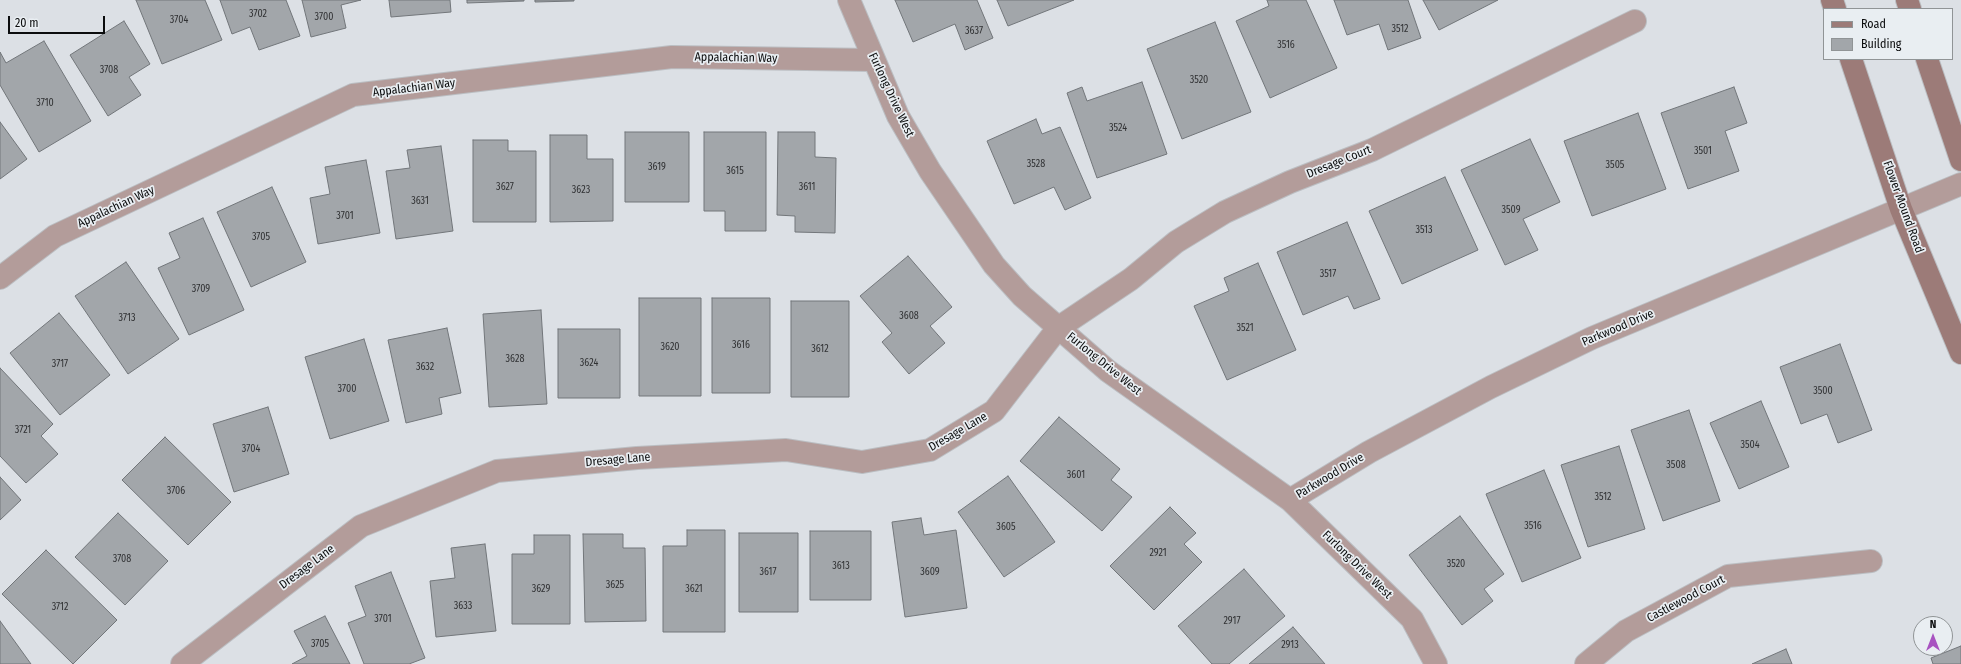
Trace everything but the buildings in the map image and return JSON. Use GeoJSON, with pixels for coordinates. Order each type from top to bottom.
{"type":"FeatureCollection","features":[{"type":"Feature","properties":{"kind":"main road","name":"Flower Mound Road"},"geometry":{"type":"LineString","coordinates":[[1852,60],[1901,209],[1961,352]]}},
{"type":"Feature","properties":{"kind":"main road"},"geometry":{"type":"LineString","coordinates":[[1927,60],[1961,160]]}},
{"type":"Feature","properties":{"kind":"street","name":"Furlong Drive West"},"geometry":{"type":"LineString","coordinates":[[849,0],[873,60],[898,116],[930,172],[990,259],[1022,296],[1108,371],[1290,500],[1412,619],[1436,664]]}},
{"type":"Feature","properties":{"kind":"street","name":"Dresage Court"},"geometry":{"type":"LineString","coordinates":[[1058,328],[1131,279],[1176,242],[1225,212],[1290,182],[1372,150],[1635,21]]}},
{"type":"Feature","properties":{"kind":"street","name":"Appalachian Way"},"geometry":{"type":"LineString","coordinates":[[0,278],[55,236],[353,96],[672,57],[873,60]]}},
{"type":"Feature","properties":{"kind":"street","name":"Parkwood Drive"},"geometry":{"type":"LineString","coordinates":[[1290,500],[1369,452],[1491,387],[1585,341],[1961,184]]}},
{"type":"Feature","properties":{"kind":"street","name":"Dresage Lane"},"geometry":{"type":"LineString","coordinates":[[182,664],[362,526],[497,470],[638,458],[786,450],[862,462],[930,450],[994,411],[1058,328]]}},
{"type":"Feature","properties":{"kind":"street","name":"Castlewood Court"},"geometry":{"type":"LineString","coordinates":[[1586,664],[1626,631],[1728,576],[1871,560]]}}]}
